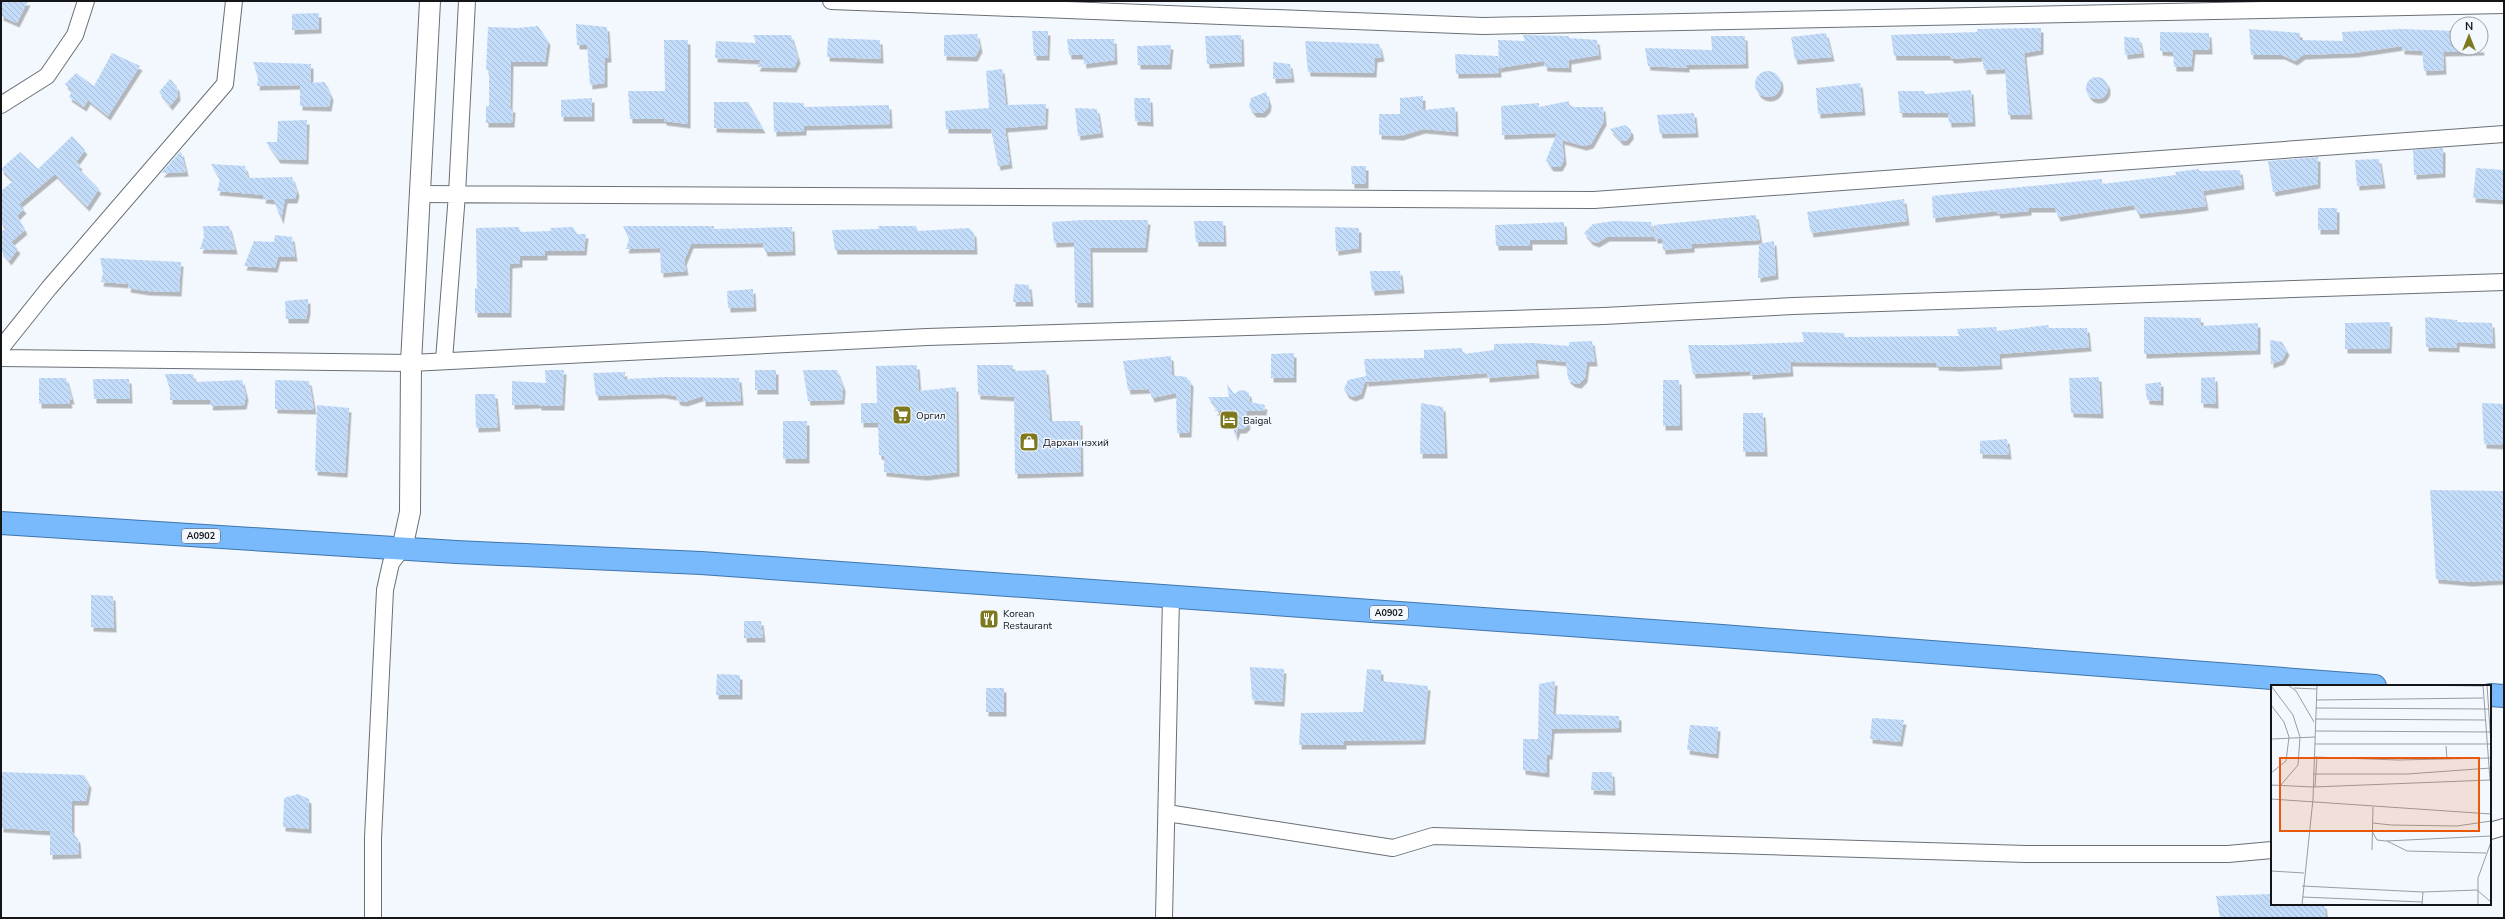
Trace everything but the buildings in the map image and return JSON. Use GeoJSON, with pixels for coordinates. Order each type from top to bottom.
{"type":"FeatureCollection","features":[{"type":"Feature","properties":{"kind":"highway","name":"A0902"},"geometry":{"type":"LineString","coordinates":[[1,523],[402,549],[701,563],[1714,635],[2362,685]]}},
{"type":"Feature","properties":{"kind":"highway"},"geometry":{"type":"LineString","coordinates":[[2491,695],[2504,696]]}},
{"type":"Feature","properties":{"kind":"street"},"geometry":{"type":"LineString","coordinates":[[1,106],[47,76],[75,35],[86,1]]}},
{"type":"Feature","properties":{"kind":"street"},"geometry":{"type":"LineString","coordinates":[[1,348],[49,288],[225,84],[234,1]]}},
{"type":"Feature","properties":{"kind":"street"},"geometry":{"type":"LineString","coordinates":[[373,918],[373,838],[385,590],[390,563],[402,549],[410,512],[411,363],[430,1]]}},
{"type":"Feature","properties":{"kind":"street"},"geometry":{"type":"LineString","coordinates":[[444,360],[457,194],[468,1]]}},
{"type":"Feature","properties":{"kind":"street"},"geometry":{"type":"LineString","coordinates":[[831,1],[1483,26],[2102,7],[2504,5]]}},
{"type":"Feature","properties":{"kind":"street"},"geometry":{"type":"LineString","coordinates":[[420,194],[1594,200],[2504,134]]}},
{"type":"Feature","properties":{"kind":"street"},"geometry":{"type":"LineString","coordinates":[[1,358],[411,363],[444,360],[927,337],[1604,316],[1793,306],[2504,282]]}},
{"type":"Feature","properties":{"kind":"street"},"geometry":{"type":"LineString","coordinates":[[1164,918],[1171,597]]}},
{"type":"Feature","properties":{"kind":"street"},"geometry":{"type":"LineString","coordinates":[[1167,812],[1392,848],[1433,836],[2026,854],[2228,854],[2271,850]]}},
{"type":"Feature","properties":{"kind":"street"},"geometry":{"type":"LineString","coordinates":[[2491,831],[2504,827]]}},
{"type":"Feature","properties":{"kind":"place","name":"Оргил"},"geometry":{"type":"Point","coordinates":[902,415]}},
{"type":"Feature","properties":{"kind":"place","name":"Baigal"},"geometry":{"type":"Point","coordinates":[1229,420]}},
{"type":"Feature","properties":{"kind":"place","name":"Дархан нэхий"},"geometry":{"type":"Point","coordinates":[1029,442]}},
{"type":"Feature","properties":{"kind":"place","name":"Korean Restaurant"},"geometry":{"type":"Point","coordinates":[989,619]}}]}
